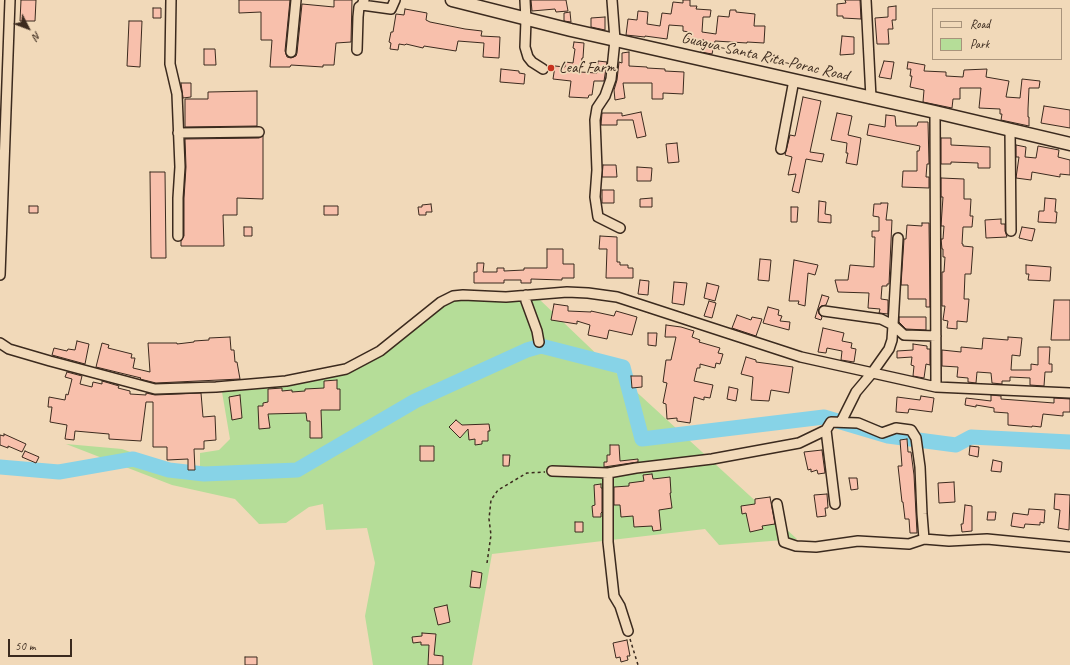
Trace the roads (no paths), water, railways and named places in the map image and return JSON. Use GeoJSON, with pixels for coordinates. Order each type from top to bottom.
{"type":"FeatureCollection","features":[{"type":"Feature","properties":{"kind":"main road","name":"Guagua-Santa Rita-Porac Road"},"geometry":{"type":"LineString","coordinates":[[452,0],[526,20],[1070,144]]}},
{"type":"Feature","properties":{"kind":"street"},"geometry":{"type":"LineString","coordinates":[[0,275],[3,76],[10,0]]}},
{"type":"Feature","properties":{"kind":"street"},"geometry":{"type":"LineString","coordinates":[[171,0],[170,64],[177,94],[180,167],[178,236]]}},
{"type":"Feature","properties":{"kind":"street"},"geometry":{"type":"LineString","coordinates":[[291,52],[296,0]]}},
{"type":"Feature","properties":{"kind":"street"},"geometry":{"type":"LineString","coordinates":[[357,50],[359,7],[363,2],[391,9],[395,0]]}},
{"type":"Feature","properties":{"kind":"street"},"geometry":{"type":"LineString","coordinates":[[525,0],[525,47],[528,57],[532,62],[543,69]]}},
{"type":"Feature","properties":{"kind":"street"},"geometry":{"type":"LineString","coordinates":[[612,0],[615,40],[611,79],[605,96],[597,108],[595,120],[598,170],[595,197],[598,217],[620,228]]}},
{"type":"Feature","properties":{"kind":"street"},"geometry":{"type":"LineString","coordinates":[[866,0],[871,98]]}},
{"type":"Feature","properties":{"kind":"street"},"geometry":{"type":"LineString","coordinates":[[780,148],[794,80]]}},
{"type":"Feature","properties":{"kind":"street"},"geometry":{"type":"LineString","coordinates":[[935,112],[936,387]]}},
{"type":"Feature","properties":{"kind":"street"},"geometry":{"type":"LineString","coordinates":[[1010,130],[1010,231]]}},
{"type":"Feature","properties":{"kind":"street"},"geometry":{"type":"LineString","coordinates":[[178,133],[259,132]]}},
{"type":"Feature","properties":{"kind":"street"},"geometry":{"type":"LineString","coordinates":[[841,422],[856,392],[889,349],[892,340],[898,238]]}},
{"type":"Feature","properties":{"kind":"street"},"geometry":{"type":"LineString","coordinates":[[0,343],[9,348],[50,361],[155,388],[216,387],[286,381],[346,369],[380,351],[441,302],[453,296],[464,295],[506,297],[567,292],[588,293],[617,296],[801,357],[936,387],[1070,394]]}},
{"type":"Feature","properties":{"kind":"street"},"geometry":{"type":"LineString","coordinates":[[526,295],[526,301],[537,331],[539,342]]}},
{"type":"Feature","properties":{"kind":"street"},"geometry":{"type":"LineString","coordinates":[[824,311],[881,319],[893,325],[904,335],[936,336]]}},
{"type":"Feature","properties":{"kind":"street"},"geometry":{"type":"LineString","coordinates":[[552,471],[608,473],[636,468],[712,459],[800,443],[828,426],[841,422],[858,423],[882,433],[896,428],[911,430],[916,441],[920,467],[924,539]]}},
{"type":"Feature","properties":{"kind":"street"},"geometry":{"type":"LineString","coordinates":[[828,426],[836,504]]}},
{"type":"Feature","properties":{"kind":"street"},"geometry":{"type":"LineString","coordinates":[[608,473],[608,542],[614,596],[620,606],[628,631]]}},
{"type":"Feature","properties":{"kind":"street"},"geometry":{"type":"LineString","coordinates":[[777,504],[784,542],[796,546],[816,547],[858,541],[909,544],[924,539],[949,541],[987,540],[1070,548]]}},
{"type":"Feature","properties":{"kind":"waterway"},"geometry":{"type":"LineString","coordinates":[[0,467],[59,472],[133,459],[169,470],[204,474],[297,470],[415,401],[527,350],[541,346],[623,367],[642,439],[824,417],[888,436],[956,445],[971,437],[1070,442]]}},
{"type":"Feature","properties":{"kind":"place","name":"Leaf Farm"},"geometry":{"type":"Point","coordinates":[551,68]}}]}
